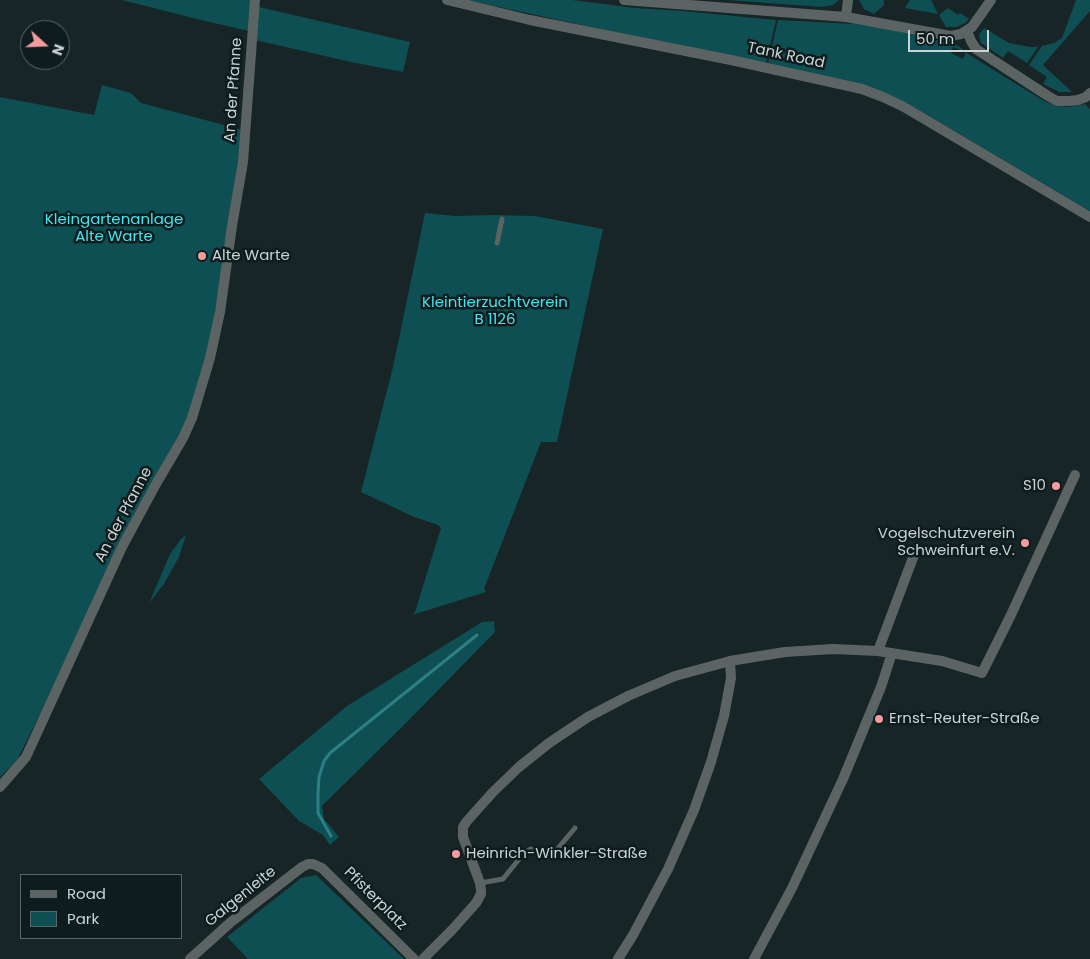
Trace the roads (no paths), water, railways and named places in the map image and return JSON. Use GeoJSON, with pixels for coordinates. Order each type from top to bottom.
{"type":"FeatureCollection","features":[{"type":"Feature","properties":{"kind":"street","name":"An der Pfanne"},"geometry":{"type":"LineString","coordinates":[[0,787],[26,757],[122,547],[192,418],[212,349],[220,312],[240,182],[255,0]]}},
{"type":"Feature","properties":{"kind":"street","name":"Tank Road"},"geometry":{"type":"LineString","coordinates":[[447,0],[530,20],[731,60],[862,89],[904,107],[1090,217]]}},
{"type":"Feature","properties":{"kind":"street"},"geometry":{"type":"LineString","coordinates":[[624,0],[846,16],[951,36],[961,34],[970,29],[991,0]]}},
{"type":"Feature","properties":{"kind":"street"},"geometry":{"type":"LineString","coordinates":[[846,16],[848,0]]}},
{"type":"Feature","properties":{"kind":"street"},"geometry":{"type":"LineString","coordinates":[[970,29],[970,41],[976,50],[1048,96],[1057,100],[1070,101],[1078,100],[1090,93]]}},
{"type":"Feature","properties":{"kind":"street"},"geometry":{"type":"LineString","coordinates":[[423,959],[452,930],[476,903],[481,894],[480,884],[463,837],[463,827],[467,821],[493,792],[549,743],[588,717],[628,696],[675,676],[730,661],[786,652],[833,649],[878,651],[942,661],[982,673],[1075,476]]}},
{"type":"Feature","properties":{"kind":"street"},"geometry":{"type":"LineString","coordinates":[[878,651],[914,555]]}},
{"type":"Feature","properties":{"kind":"street"},"geometry":{"type":"LineString","coordinates":[[754,959],[792,888],[842,780],[881,687],[892,653]]}},
{"type":"Feature","properties":{"kind":"street"},"geometry":{"type":"LineString","coordinates":[[618,959],[668,869],[694,810],[711,762],[724,716],[731,678],[730,661]]}},
{"type":"Feature","properties":{"kind":"street","name":"Galgenleite"},"geometry":{"type":"LineString","coordinates":[[190,959],[231,922],[302,866],[313,864]]}},
{"type":"Feature","properties":{"kind":"street","name":"Pfisterplatz"},"geometry":{"type":"LineString","coordinates":[[313,864],[322,868],[414,959]]}},
{"type":"Feature","properties":{"kind":"lane"},"geometry":{"type":"LineString","coordinates":[[497,243],[502,219]]}},
{"type":"Feature","properties":{"kind":"lane"},"geometry":{"type":"LineString","coordinates":[[480,884],[503,879],[524,853],[531,849],[549,857],[575,828]]}},
{"type":"Feature","properties":{"kind":"waterway"},"geometry":{"type":"LineString","coordinates":[[331,836],[318,813],[319,777],[324,761],[330,753],[477,635]]}},
{"type":"Feature","properties":{"kind":"place","name":"Alte Warte"},"geometry":{"type":"Point","coordinates":[202,256]}},
{"type":"Feature","properties":{"kind":"place","name":"S10"},"geometry":{"type":"Point","coordinates":[1056,486]}},
{"type":"Feature","properties":{"kind":"place","name":"Vogelschutzverein Schweinfurt e.V."},"geometry":{"type":"Point","coordinates":[1025,543]}},
{"type":"Feature","properties":{"kind":"place","name":"Ernst-Reuter-Straße"},"geometry":{"type":"Point","coordinates":[879,719]}},
{"type":"Feature","properties":{"kind":"place","name":"Heinrich-Winkler-Straße"},"geometry":{"type":"Point","coordinates":[456,854]}},
{"type":"Feature","properties":{"kind":"park label","name":"Kleingartenanlage Alte Warte"},"geometry":{"type":"Point","coordinates":[114,228]}},
{"type":"Feature","properties":{"kind":"park label","name":"Kleintierzuchtverein B 1126"},"geometry":{"type":"Point","coordinates":[495,312]}}]}
